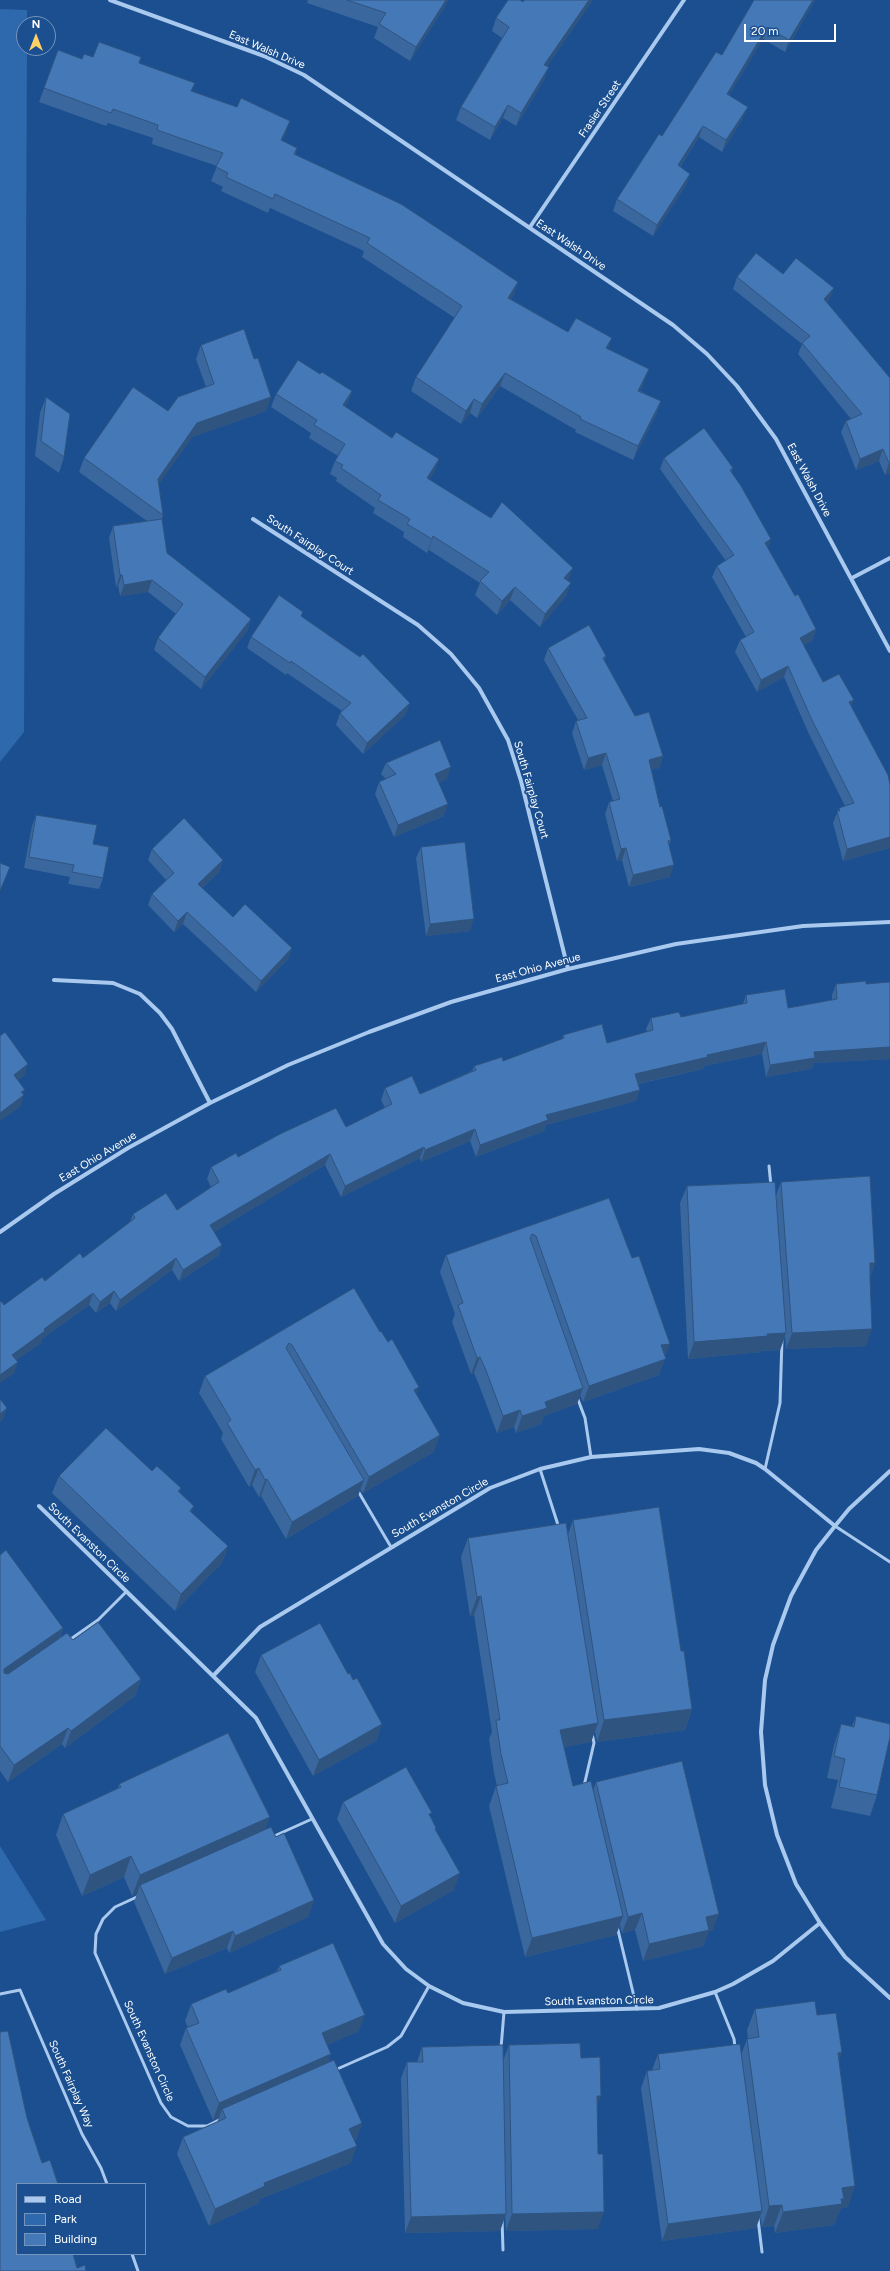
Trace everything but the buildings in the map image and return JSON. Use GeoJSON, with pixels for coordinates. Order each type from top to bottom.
{"type":"FeatureCollection","features":[{"type":"Feature","properties":{"kind":"street","name":"East Walsh Drive"},"geometry":{"type":"LineString","coordinates":[[110,0],[264,56],[304,75],[530,227],[673,326],[707,354],[737,386],[776,439],[890,651]]}},
{"type":"Feature","properties":{"kind":"street","name":"Frasier Street"},"geometry":{"type":"LineString","coordinates":[[530,227],[684,0]]}},
{"type":"Feature","properties":{"kind":"street","name":"South Fairplay Court"},"geometry":{"type":"LineString","coordinates":[[253,519],[418,625],[451,654],[479,688],[508,740],[521,781],[568,969]]}},
{"type":"Feature","properties":{"kind":"street"},"geometry":{"type":"LineString","coordinates":[[852,578],[890,558]]}},
{"type":"Feature","properties":{"kind":"street","name":"East Ohio Avenue"},"geometry":{"type":"LineString","coordinates":[[0,1232],[54,1194],[128,1148],[210,1103],[288,1065],[369,1032],[451,1002],[568,969],[676,944],[738,933],[803,926],[890,922]]}},
{"type":"Feature","properties":{"kind":"street"},"geometry":{"type":"LineString","coordinates":[[54,980],[112,983],[140,994],[160,1013],[172,1030],[210,1103]]}},
{"type":"Feature","properties":{"kind":"street","name":"South Evanston Circle"},"geometry":{"type":"LineString","coordinates":[[213,1676],[260,1627],[490,1488],[540,1469],[591,1457],[699,1448],[729,1453],[756,1463],[765,1469],[835,1526]]}},
{"type":"Feature","properties":{"kind":"street"},"geometry":{"type":"LineString","coordinates":[[890,1471],[849,1509],[835,1526],[816,1550],[791,1596],[776,1638],[765,1680],[761,1732],[765,1785],[777,1835],[796,1884],[820,1923],[845,1957],[890,1998]]}},
{"type":"Feature","properties":{"kind":"street","name":"South Evanston Circle"},"geometry":{"type":"LineString","coordinates":[[39,1506],[256,1718],[383,1944],[406,1969],[429,1986],[463,2003],[504,2012],[659,2008],[715,1992],[773,1961],[820,1923]]}},
{"type":"Feature","properties":{"kind":"lane"},"geometry":{"type":"LineString","coordinates":[[769,1166],[771,1189]]}},
{"type":"Feature","properties":{"kind":"lane"},"geometry":{"type":"LineString","coordinates":[[765,1469],[780,1403],[782,1332]]}},
{"type":"Feature","properties":{"kind":"lane"},"geometry":{"type":"LineString","coordinates":[[577,1395],[585,1418],[591,1457]]}},
{"type":"Feature","properties":{"kind":"lane"},"geometry":{"type":"LineString","coordinates":[[540,1469],[561,1534]]}},
{"type":"Feature","properties":{"kind":"lane","name":"South Evanston Circle"},"geometry":{"type":"LineString","coordinates":[[355,1486],[391,1547]]}},
{"type":"Feature","properties":{"kind":"lane"},"geometry":{"type":"LineString","coordinates":[[835,1526],[890,1562]]}},
{"type":"Feature","properties":{"kind":"lane","name":"South Evanston Circle"},"geometry":{"type":"LineString","coordinates":[[65,1643],[98,1620],[126,1592]]}},
{"type":"Feature","properties":{"kind":"lane"},"geometry":{"type":"LineString","coordinates":[[586,1794],[584,1787],[594,1743],[592,1727]]}},
{"type":"Feature","properties":{"kind":"lane"},"geometry":{"type":"LineString","coordinates":[[268,1838],[312,1819]]}},
{"type":"Feature","properties":{"kind":"lane","name":"South Evanston Circle"},"geometry":{"type":"LineString","coordinates":[[144,1894],[115,1907],[103,1919],[96,1934],[95,1953],[161,2103],[171,2117],[188,2126],[207,2126],[221,2120]]}},
{"type":"Feature","properties":{"kind":"lane"},"geometry":{"type":"LineString","coordinates":[[617,1924],[637,2009]]}},
{"type":"Feature","properties":{"kind":"lane"},"geometry":{"type":"LineString","coordinates":[[330,2072],[387,2047],[401,2036],[429,1986]]}},
{"type":"Feature","properties":{"kind":"lane","name":"South Fairplay Way"},"geometry":{"type":"LineString","coordinates":[[0,1994],[20,1990],[82,2134],[101,2168],[107,2183]]}},
{"type":"Feature","properties":{"kind":"lane"},"geometry":{"type":"LineString","coordinates":[[715,1992],[734,2040],[736,2055]]}},
{"type":"Feature","properties":{"kind":"lane"},"geometry":{"type":"LineString","coordinates":[[500,2055],[504,2012]]}},
{"type":"Feature","properties":{"kind":"lane"},"geometry":{"type":"LineString","coordinates":[[502,2211],[503,2250]]}},
{"type":"Feature","properties":{"kind":"lane"},"geometry":{"type":"LineString","coordinates":[[757,2213],[762,2252]]}},
{"type":"Feature","properties":{"kind":"lane"},"geometry":{"type":"LineString","coordinates":[[132,2255],[138,2271]]}},
{"type":"Feature","properties":{"kind":"green space"},"geometry":{"type":"Polygon","coordinates":[[[0,9],[27,10],[27,16],[16,16],[16,56],[27,56],[24,732],[0,762],[0,9]]]}},
{"type":"Feature","properties":{"kind":"green space"},"geometry":{"type":"Polygon","coordinates":[[[0,1846],[46,1920],[0,1932],[0,1846]]]}}]}
